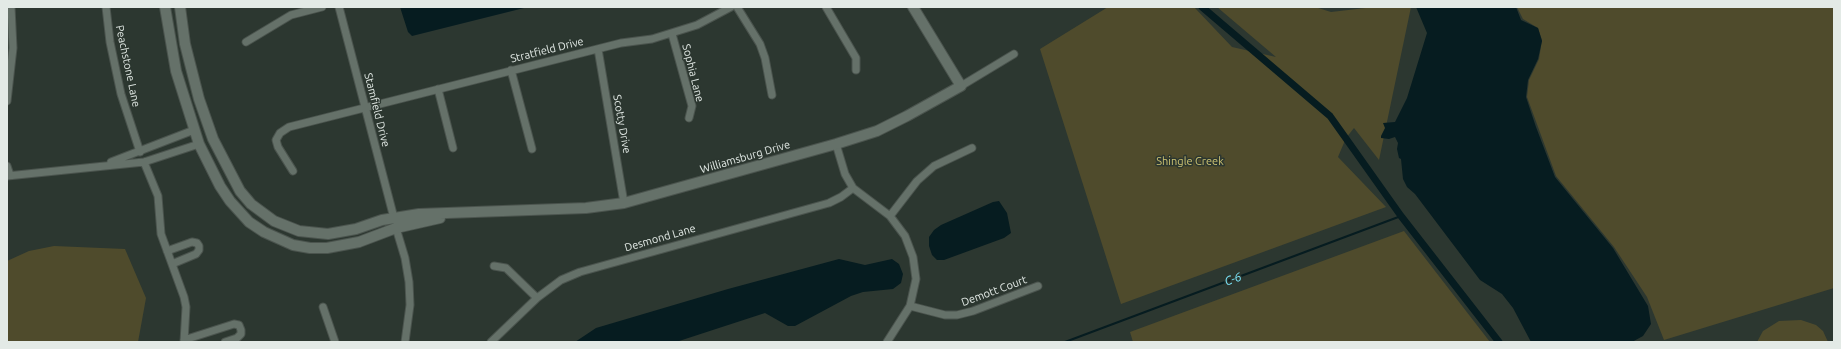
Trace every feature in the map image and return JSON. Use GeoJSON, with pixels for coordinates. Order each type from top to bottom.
{"type":"FeatureCollection","features":[{"type":"Feature","properties":{"kind":"street"},"geometry":{"type":"LineString","coordinates":[[7,101],[13,48],[10,7]]}},
{"type":"Feature","properties":{"kind":"street","name":"Peachstone Lane"},"geometry":{"type":"LineString","coordinates":[[106,7],[110,42],[121,94],[140,152]]}},
{"type":"Feature","properties":{"kind":"street"},"geometry":{"type":"LineString","coordinates":[[165,7],[176,71],[194,130],[199,144],[220,186],[238,212],[259,229],[279,240],[299,246],[327,248],[359,242],[395,223]]}},
{"type":"Feature","properties":{"kind":"street"},"geometry":{"type":"LineString","coordinates":[[180,7],[192,74],[208,125],[231,177],[251,204],[274,222],[299,231],[314,234],[342,232],[395,223]]}},
{"type":"Feature","properties":{"kind":"street"},"geometry":{"type":"LineString","coordinates":[[246,42],[291,15],[322,7]]}},
{"type":"Feature","properties":{"kind":"street","name":"Stamfield Drive"},"geometry":{"type":"LineString","coordinates":[[339,7],[405,258],[409,282],[410,305],[405,342]]}},
{"type":"Feature","properties":{"kind":"street","name":"Stratfield Drive"},"geometry":{"type":"LineString","coordinates":[[293,172],[278,147],[276,140],[280,133],[289,127],[621,43],[652,39],[672,34],[697,25],[731,7]]}},
{"type":"Feature","properties":{"kind":"street"},"geometry":{"type":"LineString","coordinates":[[737,7],[760,44],[765,58],[772,95]]}},
{"type":"Feature","properties":{"kind":"street"},"geometry":{"type":"LineString","coordinates":[[826,7],[856,58],[856,70]]}},
{"type":"Feature","properties":{"kind":"street"},"geometry":{"type":"LineString","coordinates":[[913,7],[961,86]]}},
{"type":"Feature","properties":{"kind":"street","name":"Sophia Lane"},"geometry":{"type":"LineString","coordinates":[[672,34],[692,106],[689,118]]}},
{"type":"Feature","properties":{"kind":"street","name":"Scotty Drive"},"geometry":{"type":"LineString","coordinates":[[598,49],[624,203]]}},
{"type":"Feature","properties":{"kind":"street","name":"Williamsburg Drive"},"geometry":{"type":"LineString","coordinates":[[395,223],[462,214],[586,208],[624,203],[878,131],[961,86],[1014,54]]}},
{"type":"Feature","properties":{"kind":"street"},"geometry":{"type":"LineString","coordinates":[[511,70],[532,149]]}},
{"type":"Feature","properties":{"kind":"street"},"geometry":{"type":"LineString","coordinates":[[438,89],[453,148]]}},
{"type":"Feature","properties":{"kind":"street"},"geometry":{"type":"LineString","coordinates":[[100,166],[140,152],[194,130]]}},
{"type":"Feature","properties":{"kind":"street"},"geometry":{"type":"LineString","coordinates":[[7,166],[8,176],[144,162],[199,144]]}},
{"type":"Feature","properties":{"kind":"street"},"geometry":{"type":"LineString","coordinates":[[836,144],[845,174],[853,188],[890,216],[905,236],[913,257],[916,279],[910,306],[887,342]]}},
{"type":"Feature","properties":{"kind":"street"},"geometry":{"type":"LineString","coordinates":[[890,216],[918,181],[934,166],[972,148]]}},
{"type":"Feature","properties":{"kind":"street"},"geometry":{"type":"LineString","coordinates":[[144,162],[158,196],[162,234],[186,307],[184,341],[234,324],[239,325],[242,330],[241,334],[237,338],[225,342]]}},
{"type":"Feature","properties":{"kind":"street","name":"Desmond Lane"},"geometry":{"type":"LineString","coordinates":[[491,342],[537,298],[561,280],[580,272],[829,203],[841,197],[853,188]]}},
{"type":"Feature","properties":{"kind":"street"},"geometry":{"type":"LineString","coordinates":[[167,251],[192,242],[197,243],[199,246],[199,250],[196,254],[172,264]]}},
{"type":"Feature","properties":{"kind":"street"},"geometry":{"type":"LineString","coordinates":[[494,266],[506,268],[537,298]]}},
{"type":"Feature","properties":{"kind":"street","name":"Demott Court"},"geometry":{"type":"LineString","coordinates":[[910,306],[945,315],[957,315],[973,311],[1038,286]]}},
{"type":"Feature","properties":{"kind":"street"},"geometry":{"type":"LineString","coordinates":[[323,307],[335,342]]}},
{"type":"Feature","properties":{"kind":"green space","name":"Shingle Creek"},"geometry":{"type":"Polygon","coordinates":[[[1108,7],[1194,7],[1232,47],[1276,57],[1217,7],[1315,7],[1331,12],[1374,7],[1411,7],[1379,160],[1354,128],[1346,138],[1338,157],[1386,207],[1121,304],[1040,49],[1108,7]]]}},
{"type":"Feature","properties":{"kind":"green space"},"geometry":{"type":"Polygon","coordinates":[[[1517,7],[1834,7],[1834,288],[1664,340],[1647,297],[1614,247],[1556,176],[1527,97],[1529,80],[1539,59],[1542,40],[1538,28],[1523,19],[1517,7]]]}},
{"type":"Feature","properties":{"kind":"green space"},"geometry":{"type":"Polygon","coordinates":[[[1404,231],[1490,342],[1133,342],[1130,332],[1404,231]]]}},
{"type":"Feature","properties":{"kind":"green space"},"geometry":{"type":"Polygon","coordinates":[[[54,246],[125,249],[146,298],[138,342],[7,342],[7,261],[29,251],[54,246]]]}},
{"type":"Feature","properties":{"kind":"green space"},"geometry":{"type":"Polygon","coordinates":[[[1801,320],[1816,325],[1823,331],[1828,342],[1757,342],[1763,331],[1779,321],[1801,320]]]}},
{"type":"Feature","properties":{"kind":"water"},"geometry":{"type":"Polygon","coordinates":[[[400,7],[528,7],[412,36],[408,32],[400,7]]]}},
{"type":"Feature","properties":{"kind":"water"},"geometry":{"type":"Polygon","coordinates":[[[1416,7],[1516,7],[1521,20],[1538,28],[1542,41],[1538,59],[1528,80],[1526,97],[1536,127],[1555,177],[1613,248],[1648,306],[1651,324],[1643,336],[1632,342],[1531,342],[1513,308],[1502,294],[1480,280],[1415,194],[1407,187],[1403,179],[1401,159],[1399,158],[1397,149],[1398,143],[1395,137],[1389,139],[1381,138],[1381,136],[1385,128],[1383,123],[1395,122],[1407,98],[1427,33],[1416,7]]]}},
{"type":"Feature","properties":{"kind":"water"},"geometry":{"type":"Polygon","coordinates":[[[999,201],[1007,213],[1011,233],[1004,238],[944,260],[937,260],[932,255],[929,246],[929,237],[934,230],[941,225],[993,202],[999,201]]]}},
{"type":"Feature","properties":{"kind":"water"},"geometry":{"type":"Polygon","coordinates":[[[839,259],[865,265],[892,259],[899,264],[903,274],[901,283],[893,289],[863,292],[851,296],[795,326],[788,326],[765,313],[676,342],[575,342],[596,328],[728,289],[839,259]]]}},
{"type":"Feature","properties":{"kind":"waterway","name":"Shingle Creek"},"geometry":{"type":"LineString","coordinates":[[1202,7],[1330,116],[1401,216],[1499,342]]}},
{"type":"Feature","properties":{"kind":"waterway","name":"C-6"},"geometry":{"type":"LineString","coordinates":[[1065,342],[1401,216]]}}]}
